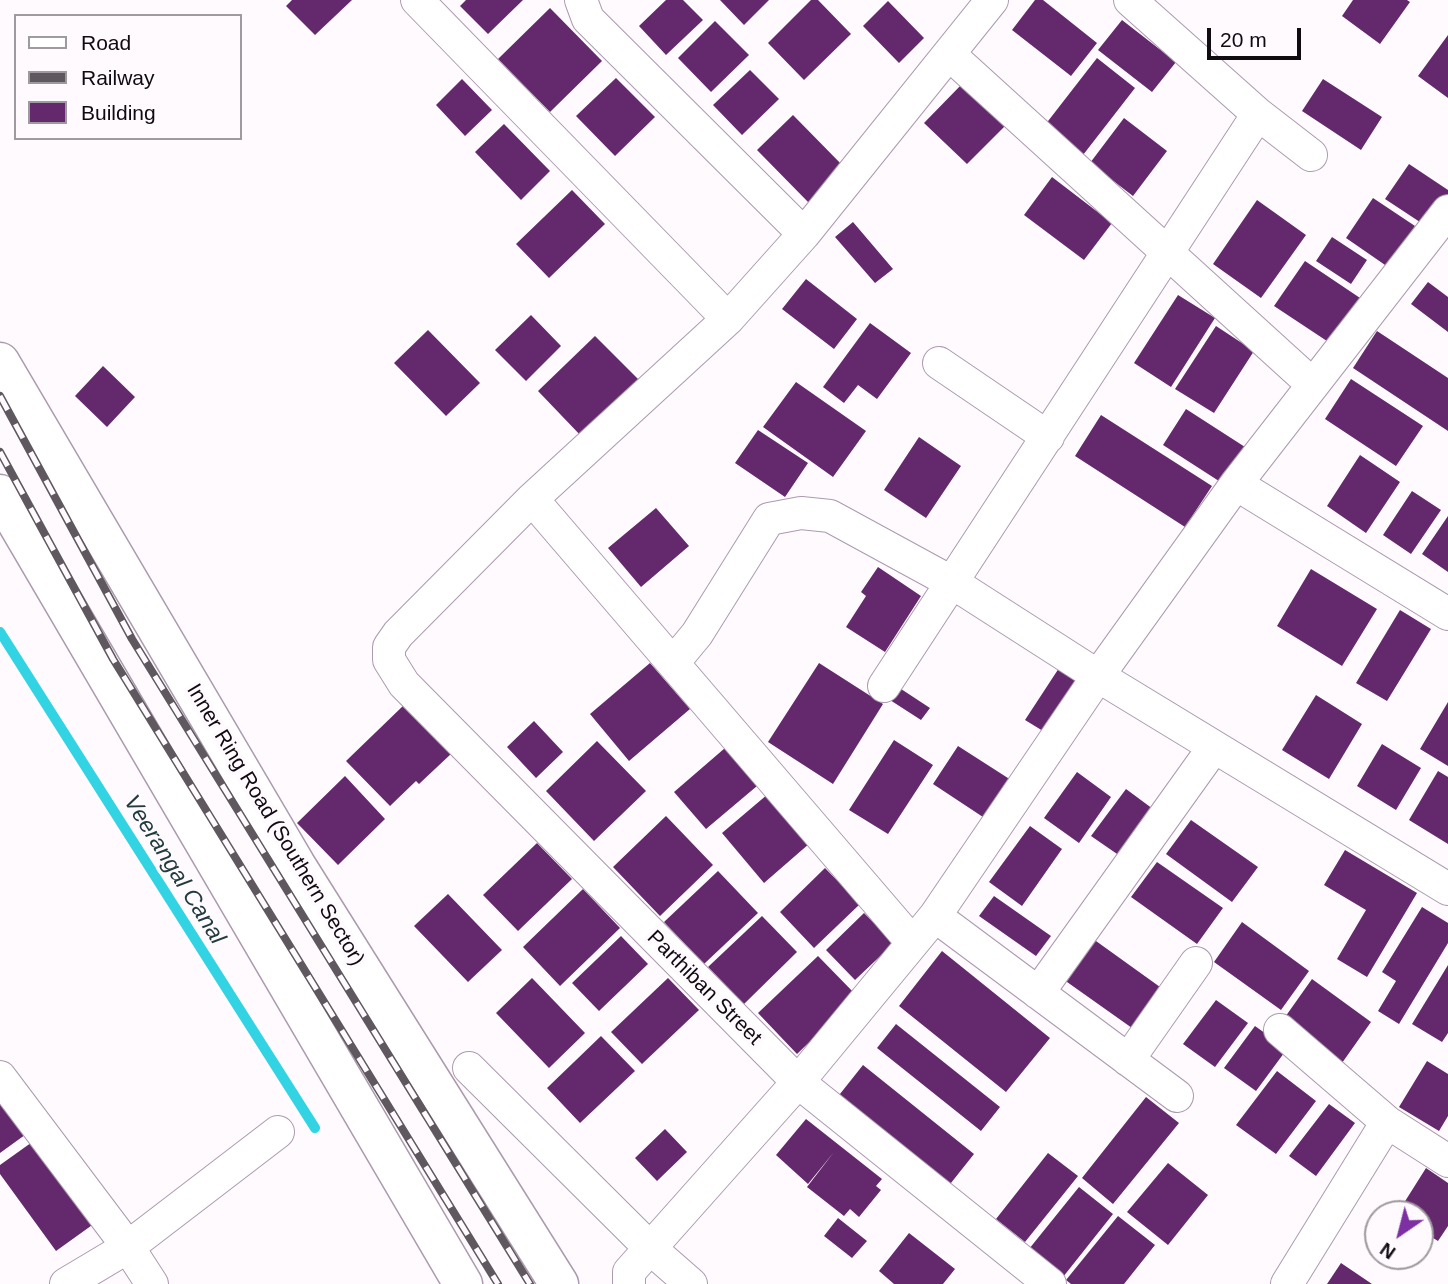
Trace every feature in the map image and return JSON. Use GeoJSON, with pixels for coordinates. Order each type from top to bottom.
{"type":"FeatureCollection","features":[{"type":"Feature","properties":{"kind":"main road","name":"Inner Ring Road (Southern Sector)"},"geometry":{"type":"LineString","coordinates":[[0,362],[296,865],[559,1284]]}},
{"type":"Feature","properties":{"kind":"main road"},"geometry":{"type":"LineString","coordinates":[[0,494],[463,1284]]}},
{"type":"Feature","properties":{"kind":"street"},"geometry":{"type":"LineString","coordinates":[[417,0],[728,319]]}},
{"type":"Feature","properties":{"kind":"street"},"geometry":{"type":"LineString","coordinates":[[581,0],[588,19],[804,233]]}},
{"type":"Feature","properties":{"kind":"street"},"geometry":{"type":"LineString","coordinates":[[912,942],[532,499],[728,319],[804,233],[992,0]]}},
{"type":"Feature","properties":{"kind":"street"},"geometry":{"type":"LineString","coordinates":[[1130,0],[1258,114],[1311,155]]}},
{"type":"Feature","properties":{"kind":"street"},"geometry":{"type":"LineString","coordinates":[[948,54],[1312,384]]}},
{"type":"Feature","properties":{"kind":"street"},"geometry":{"type":"LineString","coordinates":[[884,685],[1258,114]]}},
{"type":"Feature","properties":{"kind":"street"},"geometry":{"type":"LineString","coordinates":[[628,1284],[629,1272],[798,1082],[934,916],[1098,676],[1236,484],[1448,211]]}},
{"type":"Feature","properties":{"kind":"street"},"geometry":{"type":"LineString","coordinates":[[939,363],[1048,437]]}},
{"type":"Feature","properties":{"kind":"street"},"geometry":{"type":"LineString","coordinates":[[1236,484],[1448,614]]}},
{"type":"Feature","properties":{"kind":"street","name":"Parthiban Street"},"geometry":{"type":"LineString","coordinates":[[532,499],[398,635],[389,647],[388,660],[404,684],[798,1082],[1050,1284]]}},
{"type":"Feature","properties":{"kind":"street"},"geometry":{"type":"LineString","coordinates":[[673,663],[697,634],[769,519],[801,513],[830,516],[953,583],[1098,676],[1448,889]]}},
{"type":"Feature","properties":{"kind":"street"},"geometry":{"type":"LineString","coordinates":[[1038,993],[1214,747]]}},
{"type":"Feature","properties":{"kind":"street"},"geometry":{"type":"LineString","coordinates":[[934,916],[1177,1096]]}},
{"type":"Feature","properties":{"kind":"street"},"geometry":{"type":"LineString","coordinates":[[1128,1060],[1196,963]]}},
{"type":"Feature","properties":{"kind":"street"},"geometry":{"type":"LineString","coordinates":[[1280,1030],[1387,1122],[1448,1161]]}},
{"type":"Feature","properties":{"kind":"street"},"geometry":{"type":"LineString","coordinates":[[469,1068],[607,1205],[658,1241],[691,1284]]}},
{"type":"Feature","properties":{"kind":"street"},"geometry":{"type":"LineString","coordinates":[[0,1077],[128,1247],[152,1284]]}},
{"type":"Feature","properties":{"kind":"street"},"geometry":{"type":"LineString","coordinates":[[1287,1284],[1387,1122]]}},
{"type":"Feature","properties":{"kind":"street"},"geometry":{"type":"LineString","coordinates":[[66,1284],[128,1247],[278,1132]]}},
{"type":"Feature","properties":{"kind":"building"},"geometry":{"type":"Polygon","coordinates":[[[292,0],[352,0],[315,35],[286,6],[292,0]]]}},
{"type":"Feature","properties":{"kind":"building"},"geometry":{"type":"Polygon","coordinates":[[[466,0],[523,0],[488,34],[460,6],[466,0]]]}},
{"type":"Feature","properties":{"kind":"building"},"geometry":{"type":"Polygon","coordinates":[[[666,0],[683,0],[703,20],[666,55],[639,26],[666,0]]]}},
{"type":"Feature","properties":{"kind":"building"},"geometry":{"type":"Polygon","coordinates":[[[720,0],[769,0],[744,25],[720,0]]]}},
{"type":"Feature","properties":{"kind":"building"},"geometry":{"type":"Polygon","coordinates":[[[811,0],[818,0],[851,34],[804,80],[768,43],[811,0]]]}},
{"type":"Feature","properties":{"kind":"building"},"geometry":{"type":"Polygon","coordinates":[[[1035,0],[1043,0],[1097,43],[1071,76],[1012,30],[1035,0]]]}},
{"type":"Feature","properties":{"kind":"building"},"geometry":{"type":"Polygon","coordinates":[[[1353,0],[1410,2],[1380,44],[1342,16],[1353,0]]]}},
{"type":"Feature","properties":{"kind":"building"},"geometry":{"type":"Polygon","coordinates":[[[888,1],[924,38],[899,63],[863,26],[888,1]]]}},
{"type":"Feature","properties":{"kind":"building"},"geometry":{"type":"Polygon","coordinates":[[[550,8],[602,61],[550,112],[498,59],[550,8]]]}},
{"type":"Feature","properties":{"kind":"building"},"geometry":{"type":"Polygon","coordinates":[[[1122,20],[1176,62],[1152,92],[1098,50],[1122,20]]]}},
{"type":"Feature","properties":{"kind":"building"},"geometry":{"type":"Polygon","coordinates":[[[715,21],[749,55],[711,92],[678,58],[715,21]]]}},
{"type":"Feature","properties":{"kind":"building"},"geometry":{"type":"Polygon","coordinates":[[[1448,35],[1448,98],[1418,76],[1448,35]]]}},
{"type":"Feature","properties":{"kind":"building"},"geometry":{"type":"Polygon","coordinates":[[[1097,58],[1135,88],[1083,155],[1045,125],[1097,58]]]}},
{"type":"Feature","properties":{"kind":"building"},"geometry":{"type":"Polygon","coordinates":[[[750,70],[779,99],[742,135],[713,105],[750,70]]]}},
{"type":"Feature","properties":{"kind":"building"},"geometry":{"type":"Polygon","coordinates":[[[616,78],[655,117],[615,156],[576,116],[616,78]]]}},
{"type":"Feature","properties":{"kind":"building"},"geometry":{"type":"Polygon","coordinates":[[[462,79],[492,110],[465,136],[436,105],[462,79]]]}},
{"type":"Feature","properties":{"kind":"building"},"geometry":{"type":"Polygon","coordinates":[[[1323,79],[1382,117],[1361,150],[1302,111],[1323,79]]]}},
{"type":"Feature","properties":{"kind":"building"},"geometry":{"type":"Polygon","coordinates":[[[962,84],[1005,126],[967,164],[924,123],[962,84]]]}},
{"type":"Feature","properties":{"kind":"building"},"geometry":{"type":"Polygon","coordinates":[[[793,115],[845,168],[809,203],[757,150],[793,115]]]}},
{"type":"Feature","properties":{"kind":"building"},"geometry":{"type":"Polygon","coordinates":[[[1124,118],[1167,151],[1133,196],[1090,163],[1124,118]]]}},
{"type":"Feature","properties":{"kind":"building"},"geometry":{"type":"Polygon","coordinates":[[[504,124],[550,171],[521,200],[475,152],[504,124]]]}},
{"type":"Feature","properties":{"kind":"building"},"geometry":{"type":"Polygon","coordinates":[[[1409,164],[1448,190],[1448,200],[1429,228],[1385,199],[1409,164]]]}},
{"type":"Feature","properties":{"kind":"building"},"geometry":{"type":"Polygon","coordinates":[[[1052,177],[1112,223],[1084,260],[1024,215],[1052,177]]]}},
{"type":"Feature","properties":{"kind":"building"},"geometry":{"type":"Polygon","coordinates":[[[572,190],[605,224],[549,278],[516,244],[572,190]]]}},
{"type":"Feature","properties":{"kind":"building"},"geometry":{"type":"Polygon","coordinates":[[[1373,198],[1415,226],[1388,267],[1346,238],[1373,198]]]}},
{"type":"Feature","properties":{"kind":"building"},"geometry":{"type":"Polygon","coordinates":[[[1257,200],[1306,235],[1261,298],[1213,264],[1257,200]]]}},
{"type":"Feature","properties":{"kind":"building"},"geometry":{"type":"Polygon","coordinates":[[[853,222],[893,269],[875,283],[835,237],[853,222]]]}},
{"type":"Feature","properties":{"kind":"building"},"geometry":{"type":"Polygon","coordinates":[[[1332,237],[1367,260],[1351,284],[1316,261],[1332,237]]]}},
{"type":"Feature","properties":{"kind":"building"},"geometry":{"type":"Polygon","coordinates":[[[1305,261],[1369,304],[1339,349],[1274,306],[1305,261]]]}},
{"type":"Feature","properties":{"kind":"building"},"geometry":{"type":"Polygon","coordinates":[[[806,279],[857,319],[834,349],[782,309],[806,279]]]}},
{"type":"Feature","properties":{"kind":"building"},"geometry":{"type":"Polygon","coordinates":[[[1428,282],[1448,297],[1448,332],[1411,304],[1428,282]]]}},
{"type":"Feature","properties":{"kind":"building"},"geometry":{"type":"Polygon","coordinates":[[[1178,295],[1215,318],[1171,387],[1134,363],[1178,295]]]}},
{"type":"Feature","properties":{"kind":"building"},"geometry":{"type":"Polygon","coordinates":[[[531,315],[561,346],[526,381],[495,350],[531,315]]]}},
{"type":"Feature","properties":{"kind":"building"},"geometry":{"type":"Polygon","coordinates":[[[870,323],[911,353],[877,399],[858,385],[844,403],[823,387],[870,323]]]}},
{"type":"Feature","properties":{"kind":"building"},"geometry":{"type":"Polygon","coordinates":[[[1216,326],[1254,351],[1214,413],[1175,389],[1216,326]]]}},
{"type":"Feature","properties":{"kind":"building"},"geometry":{"type":"Polygon","coordinates":[[[428,330],[480,383],[446,416],[394,363],[428,330]]]}},
{"type":"Feature","properties":{"kind":"building"},"geometry":{"type":"Polygon","coordinates":[[[1377,331],[1448,378],[1448,431],[1353,368],[1377,331]]]}},
{"type":"Feature","properties":{"kind":"building"},"geometry":{"type":"Polygon","coordinates":[[[595,336],[641,382],[583,438],[538,391],[595,336]]]}},
{"type":"Feature","properties":{"kind":"building"},"geometry":{"type":"Polygon","coordinates":[[[103,366],[135,397],[107,427],[75,396],[103,366]]]}},
{"type":"Feature","properties":{"kind":"building"},"geometry":{"type":"Polygon","coordinates":[[[1351,379],[1423,426],[1396,466],[1325,419],[1351,379]]]}},
{"type":"Feature","properties":{"kind":"building"},"geometry":{"type":"Polygon","coordinates":[[[796,382],[866,431],[833,477],[763,427],[796,382]]]}},
{"type":"Feature","properties":{"kind":"building"},"geometry":{"type":"Polygon","coordinates":[[[1186,409],[1245,447],[1222,483],[1163,445],[1186,409]]]}},
{"type":"Feature","properties":{"kind":"building"},"geometry":{"type":"Polygon","coordinates":[[[1101,415],[1212,486],[1185,527],[1075,456],[1101,415]]]}},
{"type":"Feature","properties":{"kind":"building"},"geometry":{"type":"Polygon","coordinates":[[[758,430],[808,463],[785,497],[735,463],[758,430]]]}},
{"type":"Feature","properties":{"kind":"building"},"geometry":{"type":"Polygon","coordinates":[[[919,437],[961,466],[926,518],[884,490],[919,437]]]}},
{"type":"Feature","properties":{"kind":"building"},"geometry":{"type":"Polygon","coordinates":[[[1360,455],[1400,482],[1366,533],[1327,506],[1360,455]]]}},
{"type":"Feature","properties":{"kind":"building"},"geometry":{"type":"Polygon","coordinates":[[[1412,491],[1441,510],[1411,554],[1383,535],[1412,491]]]}},
{"type":"Feature","properties":{"kind":"building"},"geometry":{"type":"Polygon","coordinates":[[[656,508],[689,546],[641,587],[608,548],[656,508]]]}},
{"type":"Feature","properties":{"kind":"building"},"geometry":{"type":"Polygon","coordinates":[[[1448,516],[1448,572],[1422,554],[1448,516]]]}},
{"type":"Feature","properties":{"kind":"building"},"geometry":{"type":"Polygon","coordinates":[[[878,567],[921,596],[885,652],[846,627],[866,596],[861,592],[878,567]]]}},
{"type":"Feature","properties":{"kind":"building"},"geometry":{"type":"Polygon","coordinates":[[[1311,569],[1377,609],[1342,666],[1277,626],[1311,569]]]}},
{"type":"Feature","properties":{"kind":"building"},"geometry":{"type":"Polygon","coordinates":[[[1400,610],[1431,629],[1387,701],[1356,683],[1400,610]]]}},
{"type":"Feature","properties":{"kind":"building"},"geometry":{"type":"Polygon","coordinates":[[[650,663],[690,709],[629,761],[590,714],[650,663]]]}},
{"type":"Feature","properties":{"kind":"building"},"geometry":{"type":"Polygon","coordinates":[[[819,663],[883,704],[833,784],[768,742],[819,663]]]}},
{"type":"Feature","properties":{"kind":"building"},"geometry":{"type":"Polygon","coordinates":[[[1061,665],[1078,677],[1043,731],[1025,720],[1061,665]]]}},
{"type":"Feature","properties":{"kind":"building"},"geometry":{"type":"Polygon","coordinates":[[[898,687],[930,708],[921,720],[890,700],[898,687]]]}},
{"type":"Feature","properties":{"kind":"building"},"geometry":{"type":"Polygon","coordinates":[[[1316,695],[1362,724],[1329,779],[1282,750],[1316,695]]]}},
{"type":"Feature","properties":{"kind":"building"},"geometry":{"type":"Polygon","coordinates":[[[1448,702],[1448,766],[1420,749],[1448,702]]]}},
{"type":"Feature","properties":{"kind":"building"},"geometry":{"type":"Polygon","coordinates":[[[405,704],[452,753],[419,784],[416,781],[390,806],[346,761],[405,704]]]}},
{"type":"Feature","properties":{"kind":"building"},"geometry":{"type":"Polygon","coordinates":[[[534,721],[563,752],[536,778],[507,747],[534,721]]]}},
{"type":"Feature","properties":{"kind":"building"},"geometry":{"type":"Polygon","coordinates":[[[894,740],[933,765],[888,834],[849,810],[894,740]]]}},
{"type":"Feature","properties":{"kind":"building"},"geometry":{"type":"Polygon","coordinates":[[[597,741],[646,791],[594,841],[546,791],[597,741]]]}},
{"type":"Feature","properties":{"kind":"building"},"geometry":{"type":"Polygon","coordinates":[[[1382,744],[1421,768],[1396,810],[1357,786],[1382,744]]]}},
{"type":"Feature","properties":{"kind":"building"},"geometry":{"type":"Polygon","coordinates":[[[958,746],[1011,780],[986,819],[933,784],[958,746]]]}},
{"type":"Feature","properties":{"kind":"building"},"geometry":{"type":"Polygon","coordinates":[[[725,748],[757,786],[706,829],[674,792],[725,748]]]}},
{"type":"Feature","properties":{"kind":"building"},"geometry":{"type":"Polygon","coordinates":[[[1438,771],[1448,777],[1448,844],[1409,820],[1438,771]]]}},
{"type":"Feature","properties":{"kind":"building"},"geometry":{"type":"Polygon","coordinates":[[[1077,772],[1111,797],[1079,843],[1044,818],[1077,772]]]}},
{"type":"Feature","properties":{"kind":"building"},"geometry":{"type":"Polygon","coordinates":[[[345,776],[385,819],[338,865],[297,823],[345,776]]]}},
{"type":"Feature","properties":{"kind":"building"},"geometry":{"type":"Polygon","coordinates":[[[1126,789],[1153,809],[1120,856],[1091,836],[1126,789]]]}},
{"type":"Feature","properties":{"kind":"building"},"geometry":{"type":"Polygon","coordinates":[[[768,794],[810,843],[764,883],[722,833],[768,794]]]}},
{"type":"Feature","properties":{"kind":"building"},"geometry":{"type":"Polygon","coordinates":[[[666,816],[713,865],[660,916],[613,867],[666,816]]]}},
{"type":"Feature","properties":{"kind":"building"},"geometry":{"type":"Polygon","coordinates":[[[1191,820],[1258,867],[1232,902],[1166,854],[1191,820]]]}},
{"type":"Feature","properties":{"kind":"building"},"geometry":{"type":"Polygon","coordinates":[[[1030,826],[1062,849],[1022,906],[989,882],[1030,826]]]}},
{"type":"Feature","properties":{"kind":"building"},"geometry":{"type":"Polygon","coordinates":[[[537,843],[572,879],[518,931],[483,895],[537,843]]]}},
{"type":"Feature","properties":{"kind":"building"},"geometry":{"type":"Polygon","coordinates":[[[1345,850],[1417,893],[1367,977],[1337,959],[1366,910],[1324,885],[1345,850]]]}},
{"type":"Feature","properties":{"kind":"building"},"geometry":{"type":"Polygon","coordinates":[[[1157,862],[1223,908],[1197,944],[1131,897],[1157,862]]]}},
{"type":"Feature","properties":{"kind":"building"},"geometry":{"type":"Polygon","coordinates":[[[825,868],[860,904],[814,948],[780,912],[825,868]]]}},
{"type":"Feature","properties":{"kind":"building"},"geometry":{"type":"Polygon","coordinates":[[[718,871],[758,913],[704,964],[664,922],[718,871]]]}},
{"type":"Feature","properties":{"kind":"building"},"geometry":{"type":"Polygon","coordinates":[[[583,889],[620,928],[560,986],[523,947],[583,889]]]}},
{"type":"Feature","properties":{"kind":"building"},"geometry":{"type":"Polygon","coordinates":[[[448,894],[502,950],[468,982],[414,926],[448,894]]]}},
{"type":"Feature","properties":{"kind":"building"},"geometry":{"type":"Polygon","coordinates":[[[994,896],[1051,936],[1036,956],[979,916],[994,896]]]}},
{"type":"Feature","properties":{"kind":"building"},"geometry":{"type":"Polygon","coordinates":[[[1422,907],[1448,923],[1448,943],[1399,1024],[1378,1011],[1396,981],[1382,972],[1422,907]]]}},
{"type":"Feature","properties":{"kind":"building"},"geometry":{"type":"Polygon","coordinates":[[[864,913],[894,943],[855,980],[826,950],[864,913]]]}},
{"type":"Feature","properties":{"kind":"building"},"geometry":{"type":"Polygon","coordinates":[[[762,916],[797,952],[744,1004],[708,967],[762,916]]]}},
{"type":"Feature","properties":{"kind":"building"},"geometry":{"type":"Polygon","coordinates":[[[1242,922],[1309,971],[1281,1010],[1214,962],[1242,922]]]}},
{"type":"Feature","properties":{"kind":"building"},"geometry":{"type":"Polygon","coordinates":[[[621,936],[648,964],[599,1011],[572,983],[621,936]]]}},
{"type":"Feature","properties":{"kind":"building"},"geometry":{"type":"Polygon","coordinates":[[[1089,936],[1160,987],[1132,1028],[1060,977],[1089,936]]]}},
{"type":"Feature","properties":{"kind":"building"},"geometry":{"type":"Polygon","coordinates":[[[942,951],[1050,1038],[1006,1092],[899,1006],[942,951]]]}},
{"type":"Feature","properties":{"kind":"building"},"geometry":{"type":"Polygon","coordinates":[[[818,956],[857,996],[797,1054],[758,1013],[818,956]]]}},
{"type":"Feature","properties":{"kind":"building"},"geometry":{"type":"Polygon","coordinates":[[[1448,965],[1448,1033],[1442,1042],[1412,1024],[1448,965]]]}},
{"type":"Feature","properties":{"kind":"building"},"geometry":{"type":"Polygon","coordinates":[[[532,978],[585,1033],[549,1068],[496,1013],[532,978]]]}},
{"type":"Feature","properties":{"kind":"building"},"geometry":{"type":"Polygon","coordinates":[[[668,978],[699,1010],[642,1064],[611,1032],[668,978]]]}},
{"type":"Feature","properties":{"kind":"building"},"geometry":{"type":"Polygon","coordinates":[[[1312,979],[1371,1022],[1342,1063],[1283,1020],[1312,979]]]}},
{"type":"Feature","properties":{"kind":"building"},"geometry":{"type":"Polygon","coordinates":[[[1216,1000],[1248,1023],[1215,1067],[1183,1044],[1216,1000]]]}},
{"type":"Feature","properties":{"kind":"building"},"geometry":{"type":"Polygon","coordinates":[[[896,1024],[1000,1107],[981,1131],[877,1048],[896,1024]]]}},
{"type":"Feature","properties":{"kind":"building"},"geometry":{"type":"Polygon","coordinates":[[[1255,1026],[1287,1049],[1256,1091],[1224,1068],[1255,1026]]]}},
{"type":"Feature","properties":{"kind":"building"},"geometry":{"type":"Polygon","coordinates":[[[601,1036],[635,1071],[580,1123],[547,1088],[601,1036]]]}},
{"type":"Feature","properties":{"kind":"building"},"geometry":{"type":"Polygon","coordinates":[[[1427,1061],[1448,1074],[1448,1116],[1439,1131],[1399,1107],[1427,1061]]]}},
{"type":"Feature","properties":{"kind":"building"},"geometry":{"type":"Polygon","coordinates":[[[863,1065],[974,1154],[947,1188],[836,1099],[863,1065]]]}},
{"type":"Feature","properties":{"kind":"building"},"geometry":{"type":"Polygon","coordinates":[[[1277,1071],[1316,1101],[1276,1154],[1236,1125],[1277,1071]]]}},
{"type":"Feature","properties":{"kind":"building"},"geometry":{"type":"Polygon","coordinates":[[[0,1092],[29,1132],[0,1153],[0,1092]]]}},
{"type":"Feature","properties":{"kind":"building"},"geometry":{"type":"Polygon","coordinates":[[[1146,1097],[1179,1123],[1113,1204],[1082,1178],[1146,1097]]]}},
{"type":"Feature","properties":{"kind":"building"},"geometry":{"type":"Polygon","coordinates":[[[1329,1104],[1355,1123],[1316,1176],[1289,1156],[1329,1104]]]}},
{"type":"Feature","properties":{"kind":"building"},"geometry":{"type":"Polygon","coordinates":[[[806,1119],[882,1179],[876,1186],[881,1190],[859,1217],[850,1209],[844,1216],[807,1187],[834,1152],[808,1184],[776,1155],[806,1119]]]}},
{"type":"Feature","properties":{"kind":"building"},"geometry":{"type":"Polygon","coordinates":[[[665,1129],[687,1152],[657,1181],[635,1158],[665,1129]]]}},
{"type":"Feature","properties":{"kind":"building"},"geometry":{"type":"Polygon","coordinates":[[[35,1140],[95,1223],[56,1251],[0,1174],[0,1165],[35,1140]]]}},
{"type":"Feature","properties":{"kind":"building"},"geometry":{"type":"Polygon","coordinates":[[[1048,1153],[1078,1176],[1025,1242],[996,1219],[1048,1153]]]}},
{"type":"Feature","properties":{"kind":"building"},"geometry":{"type":"Polygon","coordinates":[[[1168,1163],[1208,1195],[1168,1245],[1127,1212],[1168,1163]]]}},
{"type":"Feature","properties":{"kind":"building"},"geometry":{"type":"Polygon","coordinates":[[[1426,1168],[1448,1183],[1448,1226],[1438,1241],[1434,1239],[1434,1200],[1406,1200],[1426,1168]]]}},
{"type":"Feature","properties":{"kind":"building"},"geometry":{"type":"Polygon","coordinates":[[[1079,1187],[1113,1214],[1063,1277],[1029,1249],[1079,1187]]]}},
{"type":"Feature","properties":{"kind":"building"},"geometry":{"type":"Polygon","coordinates":[[[1118,1216],[1155,1245],[1124,1284],[1071,1284],[1066,1280],[1118,1216]]]}},
{"type":"Feature","properties":{"kind":"building"},"geometry":{"type":"Polygon","coordinates":[[[838,1218],[867,1241],[852,1258],[824,1236],[838,1218]]]}},
{"type":"Feature","properties":{"kind":"building"},"geometry":{"type":"Polygon","coordinates":[[[909,1233],[955,1269],[943,1284],[894,1284],[879,1271],[909,1233]]]}},
{"type":"Feature","properties":{"kind":"building"},"geometry":{"type":"Polygon","coordinates":[[[1341,1263],[1372,1284],[1327,1284],[1341,1263]]]}},
{"type":"Feature","properties":{"kind":"waterway","name":"Veerangal Canal"},"geometry":{"type":"LineString","coordinates":[[0,632],[315,1128]]}},
{"type":"Feature","properties":{"kind":"railway"},"geometry":{"type":"LineString","coordinates":[[0,396],[132,639],[530,1284]]}},
{"type":"Feature","properties":{"kind":"railway"},"geometry":{"type":"LineString","coordinates":[[0,452],[113,659],[498,1284]]}}]}
